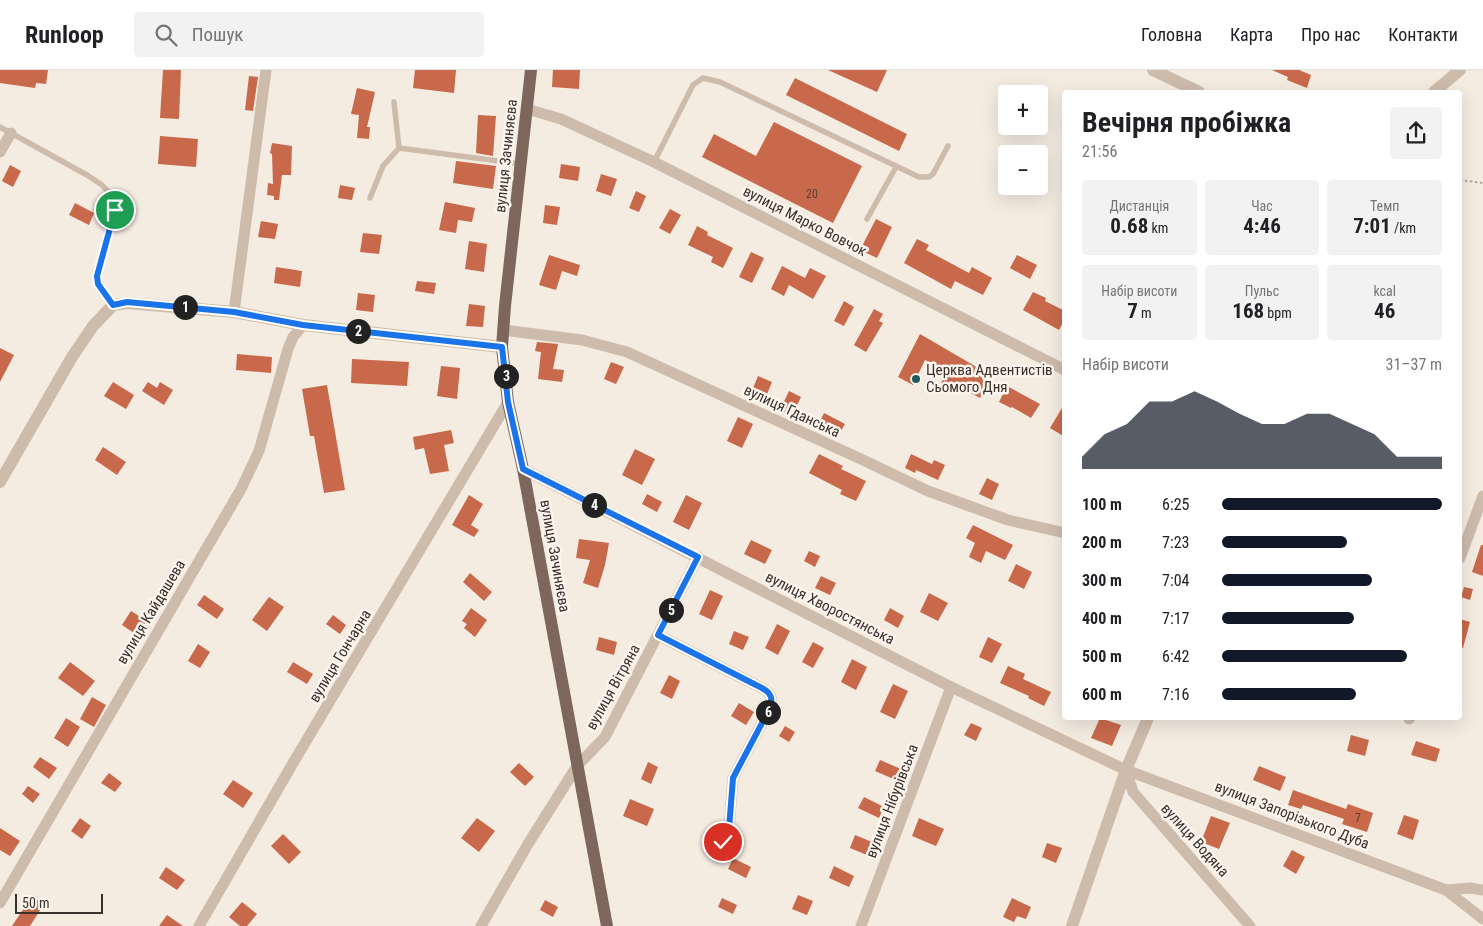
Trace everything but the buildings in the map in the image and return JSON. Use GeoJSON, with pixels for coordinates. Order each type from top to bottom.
{"type":"FeatureCollection","features":[{"type":"Feature","properties":{"kind":"main road","name":"вулиця Зачиняєва"},"geometry":{"type":"LineString","coordinates":[[531,70],[502,347],[508,402],[523,469],[607,926]]}},
{"type":"Feature","properties":{"kind":"street"},"geometry":{"type":"LineString","coordinates":[[234,312],[266,70]]}},
{"type":"Feature","properties":{"kind":"street"},"geometry":{"type":"LineString","coordinates":[[1153,70],[1196,90]]}},
{"type":"Feature","properties":{"kind":"street"},"geometry":{"type":"LineString","coordinates":[[1436,90],[1460,70]]}},
{"type":"Feature","properties":{"kind":"street","name":"вулиця Марко Вовчок"},"geometry":{"type":"LineString","coordinates":[[527,109],[561,119],[654,162],[1062,368]]}},
{"type":"Feature","properties":{"kind":"street"},"geometry":{"type":"LineString","coordinates":[[0,152],[11,133]]}},
{"type":"Feature","properties":{"kind":"street"},"geometry":{"type":"LineString","coordinates":[[0,482],[72,357],[93,326],[113,305],[127,302],[234,312],[303,325],[502,347]]}},
{"type":"Feature","properties":{"kind":"street","name":"вулиця Кайдашева"},"geometry":{"type":"LineString","coordinates":[[0,903],[241,489],[259,451],[288,350],[293,337],[303,325]]}},
{"type":"Feature","properties":{"kind":"street","name":"вулиця Гданська"},"geometry":{"type":"LineString","coordinates":[[504,330],[582,340],[626,352],[928,491],[1008,520],[1062,532]]}},
{"type":"Feature","properties":{"kind":"street","name":"вулиця Гончарна"},"geometry":{"type":"LineString","coordinates":[[199,926],[293,763],[508,402]]}},
{"type":"Feature","properties":{"kind":"street","name":"вулиця Хворостянська"},"geometry":{"type":"LineString","coordinates":[[523,469],[951,687],[1126,770]]}},
{"type":"Feature","properties":{"kind":"street"},"geometry":{"type":"LineString","coordinates":[[1462,553],[1483,496]]}},
{"type":"Feature","properties":{"kind":"street","name":"вулиця Вітряна"},"geometry":{"type":"LineString","coordinates":[[481,926],[528,844],[577,766],[605,737],[698,557]]}},
{"type":"Feature","properties":{"kind":"street"},"geometry":{"type":"LineString","coordinates":[[658,635],[736,674],[765,690],[771,696],[770,708],[733,778],[729,829],[723,842]]}},
{"type":"Feature","properties":{"kind":"street","name":"вулиця Нібурівська"},"geometry":{"type":"LineString","coordinates":[[861,926],[951,687]]}},
{"type":"Feature","properties":{"kind":"street"},"geometry":{"type":"LineString","coordinates":[[1072,926],[1126,770],[1147,720]]}},
{"type":"Feature","properties":{"kind":"street","name":"вулиця Запорізького Дуба"},"geometry":{"type":"LineString","coordinates":[[1126,770],[1446,890],[1483,919]]}},
{"type":"Feature","properties":{"kind":"street","name":"вулиця Водяна"},"geometry":{"type":"LineString","coordinates":[[1126,770],[1132,792],[1250,926]]}},
{"type":"Feature","properties":{"kind":"street","name":"вулиця Запорізького Дуба"},"geometry":{"type":"LineString","coordinates":[[1446,890],[1470,888],[1483,890]]}},
{"type":"Feature","properties":{"kind":"lane"},"geometry":{"type":"LineString","coordinates":[[654,162],[693,85],[703,78],[720,82],[919,177],[929,177],[933,174],[948,146]]}},
{"type":"Feature","properties":{"kind":"lane"},"geometry":{"type":"LineString","coordinates":[[370,198],[383,166],[399,148],[394,102]]}},
{"type":"Feature","properties":{"kind":"lane"},"geometry":{"type":"LineString","coordinates":[[0,127],[102,184],[112,196],[116,205],[114,217],[97,276],[98,284],[113,305]]}},
{"type":"Feature","properties":{"kind":"lane"},"geometry":{"type":"LineString","coordinates":[[399,148],[521,164]]}},
{"type":"Feature","properties":{"kind":"lane"},"geometry":{"type":"LineString","coordinates":[[867,219],[896,167]]}},
{"type":"Feature","properties":{"kind":"path"},"geometry":{"type":"LineString","coordinates":[[1462,180],[1483,183]]}},
{"type":"Feature","properties":{"kind":"place","name":"Церква Адвентистів Сьомого Дня"},"geometry":{"type":"Point","coordinates":[916,379]}},
{"type":"Feature","properties":{"kind":"route"},"geometry":{"type":"LineString","coordinates":[[115,210],[97,276],[98,284],[104,295],[113,305],[127,302],[234,312],[303,325],[502,347],[508,402],[523,469],[698,557],[658,635],[730,670],[765,690],[771,696],[770,708],[733,778],[729,829],[723,842]]}}]}
